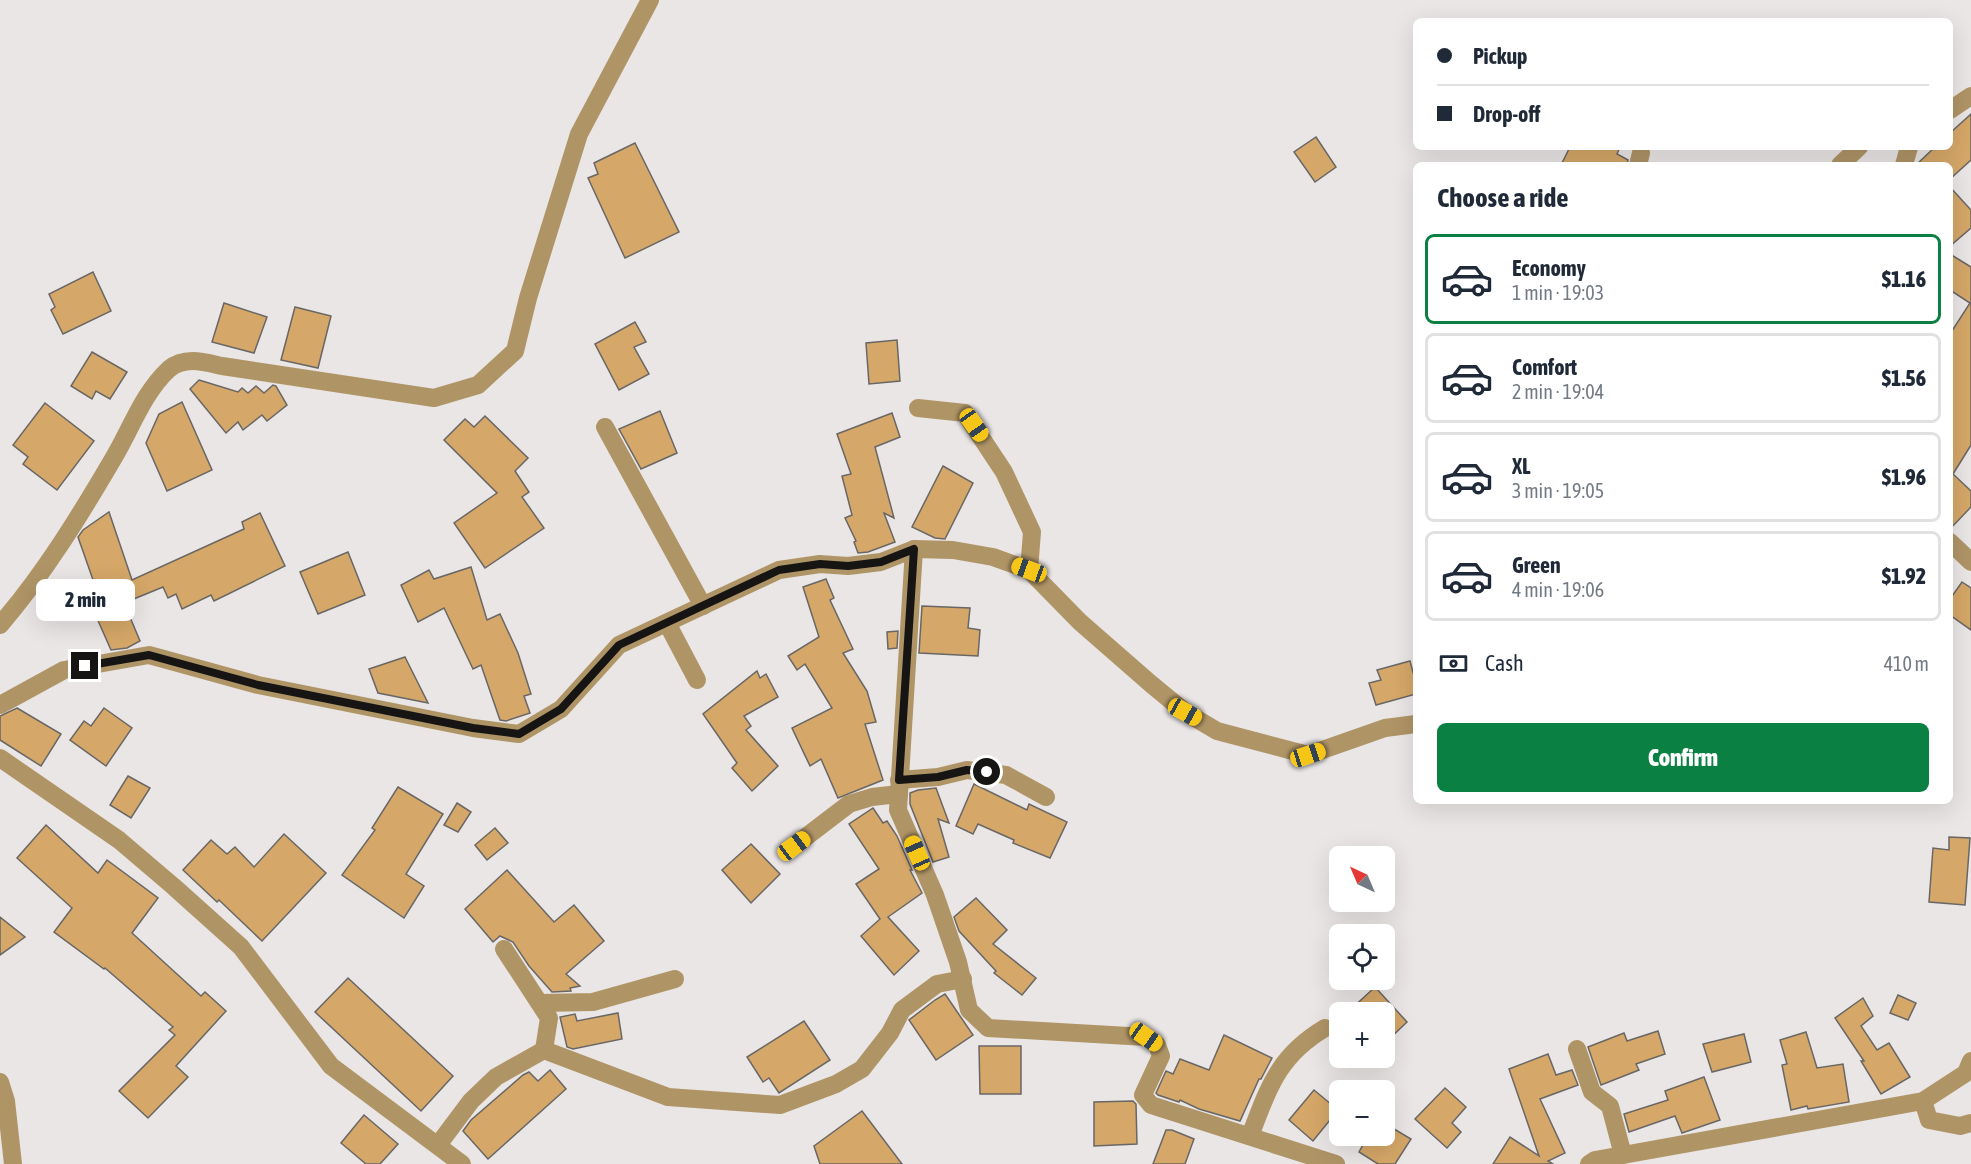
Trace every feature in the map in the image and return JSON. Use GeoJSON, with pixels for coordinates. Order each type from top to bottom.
{"type":"FeatureCollection","features":[{"type":"Feature","properties":{"kind":"street"},"geometry":{"type":"LineString","coordinates":[[0,625],[24,597],[55,554],[115,457],[137,413],[171,368],[193,360],[434,398],[478,385],[514,351],[579,134],[650,0]]}},
{"type":"Feature","properties":{"kind":"street"},"geometry":{"type":"LineString","coordinates":[[1953,108],[1971,96]]}},
{"type":"Feature","properties":{"kind":"street"},"geometry":{"type":"LineString","coordinates":[[1843,162],[1856,150]]}},
{"type":"Feature","properties":{"kind":"street"},"geometry":{"type":"LineString","coordinates":[[918,408],[965,413],[982,437],[1004,472],[1032,532],[1029,570]]}},
{"type":"Feature","properties":{"kind":"street"},"geometry":{"type":"LineString","coordinates":[[605,427],[703,606]]}},
{"type":"Feature","properties":{"kind":"street"},"geometry":{"type":"LineString","coordinates":[[1953,545],[1971,562]]}},
{"type":"Feature","properties":{"kind":"street"},"geometry":{"type":"LineString","coordinates":[[914,549],[898,810],[935,895],[963,979],[969,1010],[988,1028],[1146,1037],[1157,1045],[1161,1056],[1143,1095],[1151,1105],[1336,1164]]}},
{"type":"Feature","properties":{"kind":"street"},"geometry":{"type":"LineString","coordinates":[[0,705],[64,670],[149,655],[258,685],[473,728],[519,734],[561,709],[619,645],[779,570],[820,564],[848,566],[881,562],[914,549],[953,550],[993,557],[1029,570],[1080,622],[1151,684],[1185,712],[1217,730],[1308,755],[1386,728],[1413,724]]}},
{"type":"Feature","properties":{"kind":"street"},"geometry":{"type":"LineString","coordinates":[[667,623],[697,681]]}},
{"type":"Feature","properties":{"kind":"street"},"geometry":{"type":"LineString","coordinates":[[0,758],[119,840],[173,885],[241,947],[331,1066],[462,1164]]}},
{"type":"Feature","properties":{"kind":"street"},"geometry":{"type":"LineString","coordinates":[[794,846],[849,804],[899,787],[967,770],[1006,776],[1046,797]]}},
{"type":"Feature","properties":{"kind":"street"},"geometry":{"type":"LineString","coordinates":[[504,949],[549,1018],[544,1050]]}},
{"type":"Feature","properties":{"kind":"street"},"geometry":{"type":"LineString","coordinates":[[540,1003],[594,1002],[675,979]]}},
{"type":"Feature","properties":{"kind":"street"},"geometry":{"type":"LineString","coordinates":[[544,1050],[668,1097],[780,1106],[836,1084],[862,1069],[890,1033],[902,1010],[937,984],[963,979]]}},
{"type":"Feature","properties":{"kind":"street"},"geometry":{"type":"LineString","coordinates":[[1250,1136],[1279,1068],[1300,1045],[1325,1028]]}},
{"type":"Feature","properties":{"kind":"street"},"geometry":{"type":"LineString","coordinates":[[1577,1049],[1592,1092],[1610,1106],[1623,1155]]}},
{"type":"Feature","properties":{"kind":"street"},"geometry":{"type":"LineString","coordinates":[[438,1145],[471,1101],[496,1077],[544,1050]]}},
{"type":"Feature","properties":{"kind":"street"},"geometry":{"type":"LineString","coordinates":[[1589,1164],[1596,1160],[1923,1101],[1966,1073],[1971,1061]]}},
{"type":"Feature","properties":{"kind":"street"},"geometry":{"type":"LineString","coordinates":[[0,1082],[6,1101],[8,1159]]}},
{"type":"Feature","properties":{"kind":"street"},"geometry":{"type":"LineString","coordinates":[[1923,1101],[1929,1120],[1960,1126],[1971,1123]]}},
{"type":"Feature","properties":{"kind":"building"},"geometry":{"type":"Polygon","coordinates":[[[1971,114],[1971,160],[1953,176],[1953,162],[1919,162],[1932,150],[1953,150],[1953,130],[1971,114]]]}},
{"type":"Feature","properties":{"kind":"building"},"geometry":{"type":"Polygon","coordinates":[[[1316,137],[1336,167],[1315,182],[1294,152],[1316,137]]]}},
{"type":"Feature","properties":{"kind":"building"},"geometry":{"type":"Polygon","coordinates":[[[635,143],[679,232],[625,258],[588,178],[598,174],[594,163],[635,143]]]}},
{"type":"Feature","properties":{"kind":"building"},"geometry":{"type":"Polygon","coordinates":[[[1568,150],[1619,150],[1617,154],[1628,160],[1628,162],[1562,162],[1568,150]]]}},
{"type":"Feature","properties":{"kind":"building"},"geometry":{"type":"Polygon","coordinates":[[[1953,190],[1971,210],[1971,228],[1953,243],[1953,190]]]}},
{"type":"Feature","properties":{"kind":"building"},"geometry":{"type":"Polygon","coordinates":[[[1953,256],[1971,267],[1971,445],[1953,474],[1953,329],[1970,303],[1953,292],[1953,256]]]}},
{"type":"Feature","properties":{"kind":"building"},"geometry":{"type":"Polygon","coordinates":[[[93,272],[111,311],[63,334],[51,310],[55,307],[49,294],[93,272]]]}},
{"type":"Feature","properties":{"kind":"building"},"geometry":{"type":"Polygon","coordinates":[[[224,303],[267,317],[254,353],[212,342],[224,303]]]}},
{"type":"Feature","properties":{"kind":"building"},"geometry":{"type":"Polygon","coordinates":[[[295,307],[331,316],[318,368],[281,360],[295,307]]]}},
{"type":"Feature","properties":{"kind":"building"},"geometry":{"type":"Polygon","coordinates":[[[635,322],[646,342],[634,347],[649,374],[619,390],[595,344],[635,322]]]}},
{"type":"Feature","properties":{"kind":"building"},"geometry":{"type":"Polygon","coordinates":[[[897,340],[900,381],[869,384],[866,343],[897,340]]]}},
{"type":"Feature","properties":{"kind":"building"},"geometry":{"type":"Polygon","coordinates":[[[92,352],[127,372],[110,399],[96,391],[92,399],[71,386],[92,352]]]}},
{"type":"Feature","properties":{"kind":"building"},"geometry":{"type":"Polygon","coordinates":[[[199,380],[238,392],[242,388],[248,393],[256,386],[264,393],[273,385],[276,386],[287,405],[267,421],[262,415],[243,430],[238,422],[226,433],[190,389],[199,380]]]}},
{"type":"Feature","properties":{"kind":"building"},"geometry":{"type":"Polygon","coordinates":[[[182,402],[212,470],[167,491],[146,443],[159,414],[182,402]]]}},
{"type":"Feature","properties":{"kind":"building"},"geometry":{"type":"Polygon","coordinates":[[[45,403],[94,441],[57,490],[23,464],[28,457],[13,445],[45,403]]]}},
{"type":"Feature","properties":{"kind":"building"},"geometry":{"type":"Polygon","coordinates":[[[660,411],[677,453],[641,469],[619,429],[660,411]]]}},
{"type":"Feature","properties":{"kind":"building"},"geometry":{"type":"Polygon","coordinates":[[[892,413],[900,437],[875,447],[894,518],[884,513],[895,542],[868,552],[858,553],[854,542],[856,541],[845,518],[852,515],[842,476],[851,474],[837,434],[892,413]]]}},
{"type":"Feature","properties":{"kind":"building"},"geometry":{"type":"Polygon","coordinates":[[[485,416],[528,458],[515,471],[529,492],[522,497],[544,528],[485,568],[454,523],[497,493],[444,440],[465,419],[474,427],[485,416]]]}},
{"type":"Feature","properties":{"kind":"building"},"geometry":{"type":"Polygon","coordinates":[[[943,466],[973,483],[945,539],[935,538],[912,527],[943,466]]]}},
{"type":"Feature","properties":{"kind":"building"},"geometry":{"type":"Polygon","coordinates":[[[1953,474],[1971,491],[1971,507],[1953,526],[1953,474]]]}},
{"type":"Feature","properties":{"kind":"building"},"geometry":{"type":"Polygon","coordinates":[[[109,512],[132,580],[244,529],[242,522],[260,513],[285,566],[214,601],[211,595],[182,609],[176,594],[168,598],[163,587],[124,603],[140,641],[127,648],[111,650],[88,598],[98,594],[78,537],[83,530],[109,512]]]}},
{"type":"Feature","properties":{"kind":"building"},"geometry":{"type":"Polygon","coordinates":[[[348,552],[365,595],[318,614],[300,572],[348,552]]]}},
{"type":"Feature","properties":{"kind":"building"},"geometry":{"type":"Polygon","coordinates":[[[471,567],[487,620],[500,614],[518,653],[531,694],[524,696],[530,713],[506,721],[500,720],[481,665],[473,669],[444,608],[418,622],[401,585],[429,570],[434,579],[471,567]]]}},
{"type":"Feature","properties":{"kind":"building"},"geometry":{"type":"Polygon","coordinates":[[[826,579],[834,598],[830,600],[853,649],[843,653],[867,691],[876,722],[865,724],[883,780],[838,798],[821,759],[810,766],[792,728],[832,708],[805,664],[797,670],[788,656],[819,637],[803,587],[826,579]]]}},
{"type":"Feature","properties":{"kind":"building"},"geometry":{"type":"Polygon","coordinates":[[[1962,582],[1971,588],[1971,630],[1953,617],[1953,595],[1962,582]]]}},
{"type":"Feature","properties":{"kind":"building"},"geometry":{"type":"Polygon","coordinates":[[[922,606],[970,608],[968,628],[980,630],[978,656],[919,653],[922,606]]]}},
{"type":"Feature","properties":{"kind":"building"},"geometry":{"type":"Polygon","coordinates":[[[898,631],[897,648],[888,649],[887,632],[898,631]]]}},
{"type":"Feature","properties":{"kind":"building"},"geometry":{"type":"Polygon","coordinates":[[[405,657],[428,703],[378,693],[369,669],[405,657]]]}},
{"type":"Feature","properties":{"kind":"building"},"geometry":{"type":"Polygon","coordinates":[[[1410,661],[1413,672],[1413,695],[1376,705],[1369,683],[1381,680],[1377,670],[1410,661]]]}},
{"type":"Feature","properties":{"kind":"building"},"geometry":{"type":"Polygon","coordinates":[[[757,671],[760,678],[766,674],[778,697],[744,716],[751,726],[746,730],[778,766],[752,791],[732,768],[737,763],[703,714],[757,671]]]}},
{"type":"Feature","properties":{"kind":"building"},"geometry":{"type":"Polygon","coordinates":[[[17,708],[61,734],[41,766],[0,740],[0,716],[17,708]]]}},
{"type":"Feature","properties":{"kind":"building"},"geometry":{"type":"Polygon","coordinates":[[[104,708],[132,728],[106,766],[70,740],[84,721],[91,726],[104,708]]]}},
{"type":"Feature","properties":{"kind":"building"},"geometry":{"type":"Polygon","coordinates":[[[128,776],[150,788],[131,818],[110,805],[128,776]]]}},
{"type":"Feature","properties":{"kind":"building"},"geometry":{"type":"Polygon","coordinates":[[[974,784],[1027,810],[1029,804],[1067,822],[1050,858],[1013,843],[1014,840],[978,824],[973,834],[956,826],[974,784]]]}},
{"type":"Feature","properties":{"kind":"building"},"geometry":{"type":"Polygon","coordinates":[[[398,787],[443,814],[406,874],[424,886],[404,918],[342,875],[375,830],[372,828],[398,787]]]}},
{"type":"Feature","properties":{"kind":"building"},"geometry":{"type":"Polygon","coordinates":[[[936,788],[949,823],[938,819],[949,857],[933,862],[910,804],[910,793],[936,788]]]}},
{"type":"Feature","properties":{"kind":"building"},"geometry":{"type":"Polygon","coordinates":[[[457,803],[471,812],[458,832],[444,825],[457,803]]]}},
{"type":"Feature","properties":{"kind":"building"},"geometry":{"type":"Polygon","coordinates":[[[873,808],[883,823],[887,821],[897,836],[922,893],[888,917],[919,951],[894,975],[861,936],[880,919],[856,884],[879,869],[849,824],[873,808]]]}},
{"type":"Feature","properties":{"kind":"building"},"geometry":{"type":"Polygon","coordinates":[[[46,825],[98,873],[107,860],[158,898],[132,933],[201,996],[205,992],[226,1011],[176,1066],[188,1077],[148,1118],[119,1091],[175,1035],[169,1030],[173,1027],[105,968],[54,932],[72,908],[17,858],[46,825]]]}},
{"type":"Feature","properties":{"kind":"building"},"geometry":{"type":"Polygon","coordinates":[[[495,828],[508,843],[487,860],[475,845],[495,828]]]}},
{"type":"Feature","properties":{"kind":"building"},"geometry":{"type":"Polygon","coordinates":[[[284,834],[326,873],[262,941],[183,870],[211,840],[227,854],[235,847],[254,867],[284,834]]]}},
{"type":"Feature","properties":{"kind":"building"},"geometry":{"type":"Polygon","coordinates":[[[1949,837],[1970,838],[1965,905],[1929,902],[1933,848],[1949,850],[1949,837]]]}},
{"type":"Feature","properties":{"kind":"building"},"geometry":{"type":"Polygon","coordinates":[[[751,844],[780,874],[751,903],[722,870],[751,844]]]}},
{"type":"Feature","properties":{"kind":"building"},"geometry":{"type":"Polygon","coordinates":[[[507,870],[554,922],[574,905],[604,941],[566,974],[580,986],[570,988],[571,991],[552,992],[529,966],[513,942],[500,936],[493,942],[465,909],[507,870]]]}},
{"type":"Feature","properties":{"kind":"building"},"geometry":{"type":"Polygon","coordinates":[[[976,898],[1007,930],[993,944],[1036,978],[1022,995],[994,973],[996,971],[959,931],[954,917],[976,898]]]}},
{"type":"Feature","properties":{"kind":"building"},"geometry":{"type":"Polygon","coordinates":[[[0,917],[25,937],[0,955],[0,917]]]}},
{"type":"Feature","properties":{"kind":"building"},"geometry":{"type":"Polygon","coordinates":[[[348,978],[453,1076],[421,1111],[315,1012],[348,978]]]}},
{"type":"Feature","properties":{"kind":"building"},"geometry":{"type":"Polygon","coordinates":[[[1372,990],[1378,990],[1389,1002],[1359,1002],[1372,990]]]}},
{"type":"Feature","properties":{"kind":"building"},"geometry":{"type":"Polygon","coordinates":[[[945,994],[973,1035],[936,1060],[909,1020],[945,994]]]}},
{"type":"Feature","properties":{"kind":"building"},"geometry":{"type":"Polygon","coordinates":[[[1898,995],[1916,1003],[1908,1020],[1890,1013],[1898,995]]]}},
{"type":"Feature","properties":{"kind":"building"},"geometry":{"type":"Polygon","coordinates":[[[1863,998],[1873,1016],[1861,1026],[1877,1050],[1889,1043],[1910,1077],[1881,1094],[1861,1061],[1864,1061],[1835,1018],[1863,998]]]}},
{"type":"Feature","properties":{"kind":"building"},"geometry":{"type":"Polygon","coordinates":[[[1395,1009],[1407,1022],[1395,1033],[1395,1009]]]}},
{"type":"Feature","properties":{"kind":"building"},"geometry":{"type":"Polygon","coordinates":[[[618,1013],[622,1039],[573,1049],[567,1047],[560,1017],[575,1014],[577,1021],[618,1013]]]}},
{"type":"Feature","properties":{"kind":"building"},"geometry":{"type":"Polygon","coordinates":[[[804,1021],[830,1060],[779,1093],[769,1078],[763,1082],[747,1057],[804,1021]]]}},
{"type":"Feature","properties":{"kind":"building"},"geometry":{"type":"Polygon","coordinates":[[[1658,1031],[1665,1054],[1636,1064],[1639,1070],[1601,1085],[1588,1047],[1624,1033],[1627,1041],[1658,1031]]]}},
{"type":"Feature","properties":{"kind":"building"},"geometry":{"type":"Polygon","coordinates":[[[1806,1032],[1817,1068],[1843,1064],[1849,1102],[1791,1110],[1782,1065],[1787,1064],[1780,1040],[1806,1032]]]}},
{"type":"Feature","properties":{"kind":"building"},"geometry":{"type":"Polygon","coordinates":[[[1744,1034],[1751,1062],[1712,1072],[1703,1044],[1744,1034]]]}},
{"type":"Feature","properties":{"kind":"building"},"geometry":{"type":"Polygon","coordinates":[[[1224,1035],[1272,1058],[1259,1079],[1240,1121],[1156,1093],[1166,1071],[1173,1074],[1180,1059],[1209,1070],[1224,1035]]]}},
{"type":"Feature","properties":{"kind":"building"},"geometry":{"type":"Polygon","coordinates":[[[979,1046],[1021,1046],[1021,1094],[980,1094],[979,1046]]]}},
{"type":"Feature","properties":{"kind":"building"},"geometry":{"type":"Polygon","coordinates":[[[1548,1054],[1556,1075],[1572,1070],[1578,1085],[1540,1099],[1565,1153],[1548,1161],[1553,1164],[1493,1164],[1510,1137],[1539,1156],[1509,1069],[1548,1054]]]}},
{"type":"Feature","properties":{"kind":"building"},"geometry":{"type":"Polygon","coordinates":[[[550,1070],[566,1089],[488,1159],[463,1131],[471,1120],[523,1075],[529,1072],[538,1081],[550,1070]]]}},
{"type":"Feature","properties":{"kind":"building"},"geometry":{"type":"Polygon","coordinates":[[[1704,1077],[1720,1120],[1682,1133],[1675,1116],[1629,1132],[1624,1114],[1668,1100],[1665,1091],[1704,1077]]]}},
{"type":"Feature","properties":{"kind":"building"},"geometry":{"type":"Polygon","coordinates":[[[1445,1088],[1466,1107],[1452,1123],[1461,1132],[1447,1148],[1415,1119],[1445,1088]]]}},
{"type":"Feature","properties":{"kind":"building"},"geometry":{"type":"Polygon","coordinates":[[[1314,1090],[1329,1102],[1329,1121],[1313,1141],[1289,1120],[1314,1090]]]}},
{"type":"Feature","properties":{"kind":"building"},"geometry":{"type":"Polygon","coordinates":[[[1133,1101],[1136,1104],[1137,1144],[1094,1146],[1094,1102],[1133,1101]]]}},
{"type":"Feature","properties":{"kind":"building"},"geometry":{"type":"Polygon","coordinates":[[[862,1111],[902,1164],[820,1164],[814,1146],[862,1111]]]}},
{"type":"Feature","properties":{"kind":"building"},"geometry":{"type":"Polygon","coordinates":[[[364,1115],[398,1144],[380,1164],[366,1164],[341,1143],[364,1115]]]}},
{"type":"Feature","properties":{"kind":"building"},"geometry":{"type":"Polygon","coordinates":[[[1166,1130],[1172,1130],[1194,1139],[1185,1164],[1153,1164],[1166,1130]]]}},
{"type":"Feature","properties":{"kind":"building"},"geometry":{"type":"Polygon","coordinates":[[[1395,1130],[1411,1139],[1395,1164],[1378,1164],[1359,1152],[1362,1146],[1395,1146],[1395,1130]]]}},
{"type":"Feature","properties":{"kind":"route"},"geometry":{"type":"LineString","coordinates":[[85,666],[149,655],[258,685],[473,728],[519,734],[561,709],[619,645],[779,570],[820,564],[848,566],[881,562],[914,549],[899,780],[938,777],[967,770],[987,772]]}}]}
